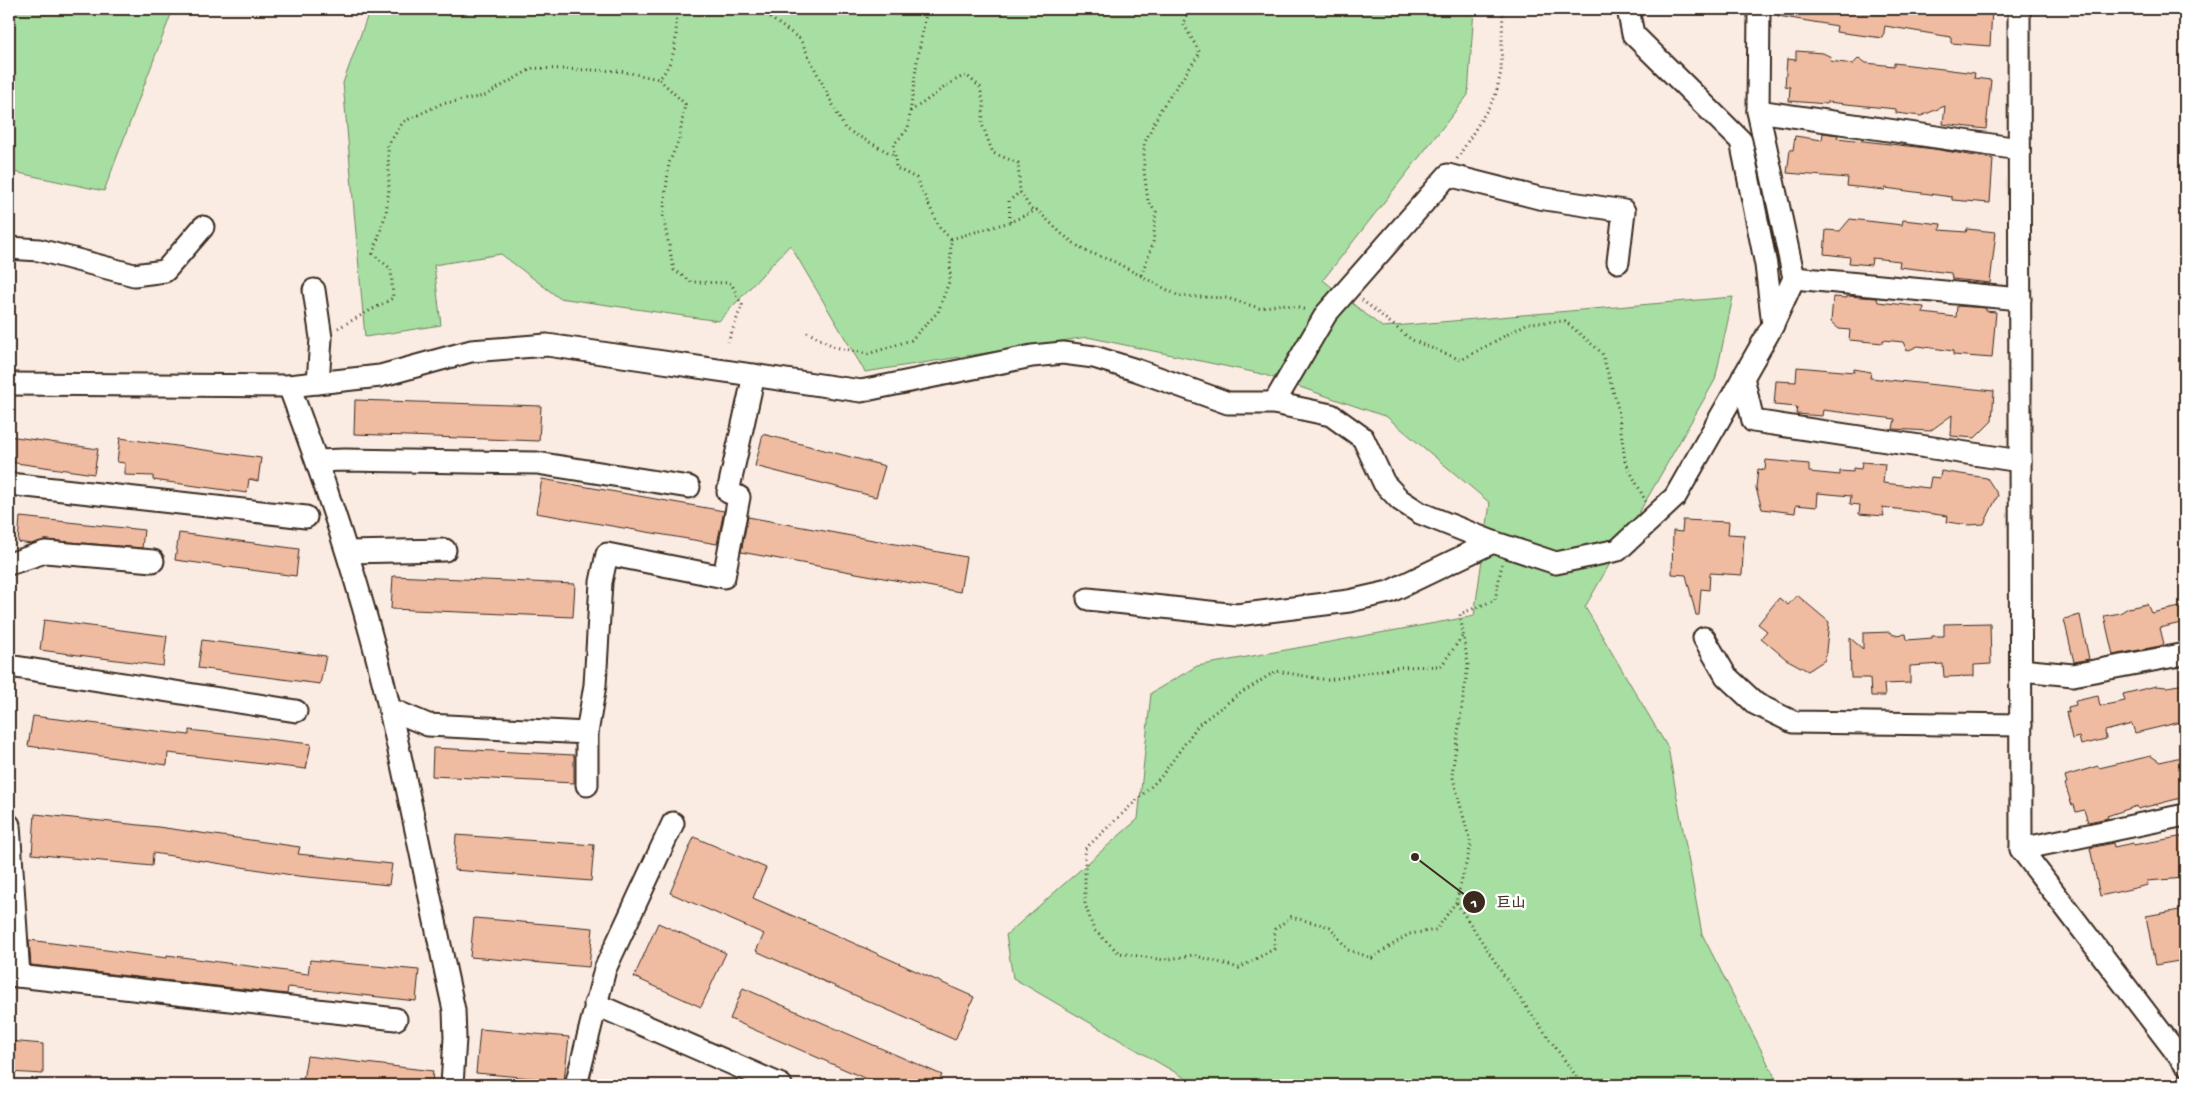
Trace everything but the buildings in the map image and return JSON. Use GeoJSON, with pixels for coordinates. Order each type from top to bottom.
{"type":"FeatureCollection","features":[{"type":"Feature","properties":{"kind":"street"},"geometry":{"type":"LineString","coordinates":[[1628,9],[1633,34],[1741,141],[1766,265],[1773,324]]}},
{"type":"Feature","properties":{"kind":"street"},"geometry":{"type":"LineString","coordinates":[[9,384],[289,386],[380,376],[471,351],[547,345],[862,391],[1032,356],[1063,353],[1094,357],[1127,367],[1228,403],[1274,403],[1331,415],[1363,438],[1384,483],[1400,500],[1420,513],[1499,544],[1556,563],[1618,550],[1675,497],[1773,324],[1794,278],[1758,110],[1759,9]]}},
{"type":"Feature","properties":{"kind":"street"},"geometry":{"type":"LineString","coordinates":[[2019,9],[2021,849],[2185,1064]]}},
{"type":"Feature","properties":{"kind":"street"},"geometry":{"type":"LineString","coordinates":[[1758,110],[2019,149]]}},
{"type":"Feature","properties":{"kind":"street"},"geometry":{"type":"LineString","coordinates":[[1274,403],[1326,314],[1448,175],[1539,198],[1624,211],[1618,262]]}},
{"type":"Feature","properties":{"kind":"street"},"geometry":{"type":"LineString","coordinates":[[9,248],[39,250],[134,275],[164,272],[203,227]]}},
{"type":"Feature","properties":{"kind":"street"},"geometry":{"type":"LineString","coordinates":[[1794,278],[2020,298]]}},
{"type":"Feature","properties":{"kind":"street"},"geometry":{"type":"LineString","coordinates":[[314,290],[321,338],[318,383]]}},
{"type":"Feature","properties":{"kind":"street"},"geometry":{"type":"LineString","coordinates":[[586,785],[587,733],[595,685],[601,582],[607,554],[724,577],[739,496],[728,492],[754,375]]}},
{"type":"Feature","properties":{"kind":"street"},"geometry":{"type":"LineString","coordinates":[[1743,377],[1752,420],[2020,462]]}},
{"type":"Feature","properties":{"kind":"street"},"geometry":{"type":"LineString","coordinates":[[289,386],[348,552],[390,709],[454,1010],[455,1038],[452,1085]]}},
{"type":"Feature","properties":{"kind":"street"},"geometry":{"type":"LineString","coordinates":[[317,462],[344,460],[537,463],[689,487]]}},
{"type":"Feature","properties":{"kind":"street"},"geometry":{"type":"LineString","coordinates":[[9,484],[306,517]]}},
{"type":"Feature","properties":{"kind":"street"},"geometry":{"type":"LineString","coordinates":[[1088,599],[1237,615],[1349,601],[1389,592],[1499,544]]}},
{"type":"Feature","properties":{"kind":"street"},"geometry":{"type":"LineString","coordinates":[[348,552],[444,550]]}},
{"type":"Feature","properties":{"kind":"street"},"geometry":{"type":"LineString","coordinates":[[9,564],[45,552],[153,561]]}},
{"type":"Feature","properties":{"kind":"street"},"geometry":{"type":"LineString","coordinates":[[1704,638],[1726,676],[1756,704],[1793,722],[2021,725]]}},
{"type":"Feature","properties":{"kind":"street"},"geometry":{"type":"LineString","coordinates":[[2021,670],[2073,675],[2185,654]]}},
{"type":"Feature","properties":{"kind":"street"},"geometry":{"type":"LineString","coordinates":[[9,666],[296,711]]}},
{"type":"Feature","properties":{"kind":"street"},"geometry":{"type":"LineString","coordinates":[[390,709],[428,725],[587,733]]}},
{"type":"Feature","properties":{"kind":"street"},"geometry":{"type":"LineString","coordinates":[[2021,849],[2185,815]]}},
{"type":"Feature","properties":{"kind":"street"},"geometry":{"type":"LineString","coordinates":[[576,1085],[595,1004],[606,969],[673,823]]}},
{"type":"Feature","properties":{"kind":"street"},"geometry":{"type":"LineString","coordinates":[[9,825],[14,975],[396,1019]]}},
{"type":"Feature","properties":{"kind":"street"},"geometry":{"type":"LineString","coordinates":[[595,1004],[781,1085]]}},
{"type":"Feature","properties":{"kind":"path"},"geometry":{"type":"LineString","coordinates":[[659,79],[669,68],[678,26],[674,9]]}},
{"type":"Feature","properties":{"kind":"path"},"geometry":{"type":"LineString","coordinates":[[758,9],[800,39],[845,128],[895,156]]}},
{"type":"Feature","properties":{"kind":"path"},"geometry":{"type":"LineString","coordinates":[[807,332],[836,346],[868,354],[911,340],[938,312],[950,279],[951,239],[940,228],[916,178],[896,168],[894,144],[908,129],[909,111],[926,14],[930,9]]}},
{"type":"Feature","properties":{"kind":"path"},"geometry":{"type":"LineString","coordinates":[[1141,276],[1153,244],[1156,212],[1148,201],[1144,172],[1144,144],[1161,109],[1200,53],[1183,23],[1190,9]]}},
{"type":"Feature","properties":{"kind":"path"},"geometry":{"type":"LineString","coordinates":[[1448,175],[1495,96],[1501,72],[1503,9]]}},
{"type":"Feature","properties":{"kind":"path"},"geometry":{"type":"LineString","coordinates":[[321,338],[393,298],[391,269],[373,254],[386,213],[389,189],[388,145],[403,122],[441,104],[484,96],[533,68],[620,71],[659,79],[685,104],[679,140],[669,163],[663,217],[674,270],[691,282],[732,283],[742,305],[728,342]]}},
{"type":"Feature","properties":{"kind":"path"},"geometry":{"type":"LineString","coordinates":[[909,111],[927,102],[952,81],[966,75],[980,87],[984,106],[982,124],[993,153],[1018,163],[1020,192],[1034,212]]}},
{"type":"Feature","properties":{"kind":"path"},"geometry":{"type":"LineString","coordinates":[[1010,222],[1009,201],[1020,192]]}},
{"type":"Feature","properties":{"kind":"path"},"geometry":{"type":"LineString","coordinates":[[951,239],[1010,222],[1038,210],[1062,234],[1083,250],[1113,261],[1179,296],[1227,298],[1259,308],[1282,304],[1326,314]]}},
{"type":"Feature","properties":{"kind":"path"},"geometry":{"type":"LineString","coordinates":[[1348,289],[1412,340],[1461,360],[1528,323],[1565,321],[1602,352],[1618,408],[1625,460],[1654,517]]}},
{"type":"Feature","properties":{"kind":"path"},"geometry":{"type":"LineString","coordinates":[[1464,634],[1441,666],[1399,667],[1328,680],[1276,671],[1238,695],[1199,724],[1160,778],[1086,849],[1085,904],[1094,930],[1119,952],[1164,960],[1193,955],[1239,968],[1274,949],[1275,929],[1291,918],[1330,927],[1348,950],[1372,958],[1409,934],[1436,930],[1456,902],[1471,845],[1452,774],[1468,665],[1464,634],[1460,614],[1495,600],[1499,544]]}},
{"type":"Feature","properties":{"kind":"path"},"geometry":{"type":"LineString","coordinates":[[1456,902],[1507,980],[1576,1076],[1576,1085]]}},
{"type":"Feature","properties":{"kind":"green space"},"geometry":{"type":"Polygon","coordinates":[[[9,9],[173,9],[104,191],[9,171],[9,9]]]}},
{"type":"Feature","properties":{"kind":"green space"},"geometry":{"type":"Polygon","coordinates":[[[370,9],[1474,9],[1468,95],[1323,280],[1382,327],[1733,297],[1715,380],[1585,607],[1668,748],[1702,934],[1779,1085],[1197,1085],[1013,978],[1006,935],[1138,819],[1151,693],[1197,666],[1474,616],[1490,503],[1387,417],[1262,374],[1087,337],[865,372],[790,245],[719,321],[559,298],[501,254],[434,265],[441,325],[365,337],[343,83],[370,9]]]}},
{"type":"Feature","properties":{"kind":"place","name":"巨山"},"geometry":{"type":"Point","coordinates":[1415,857]}}]}
